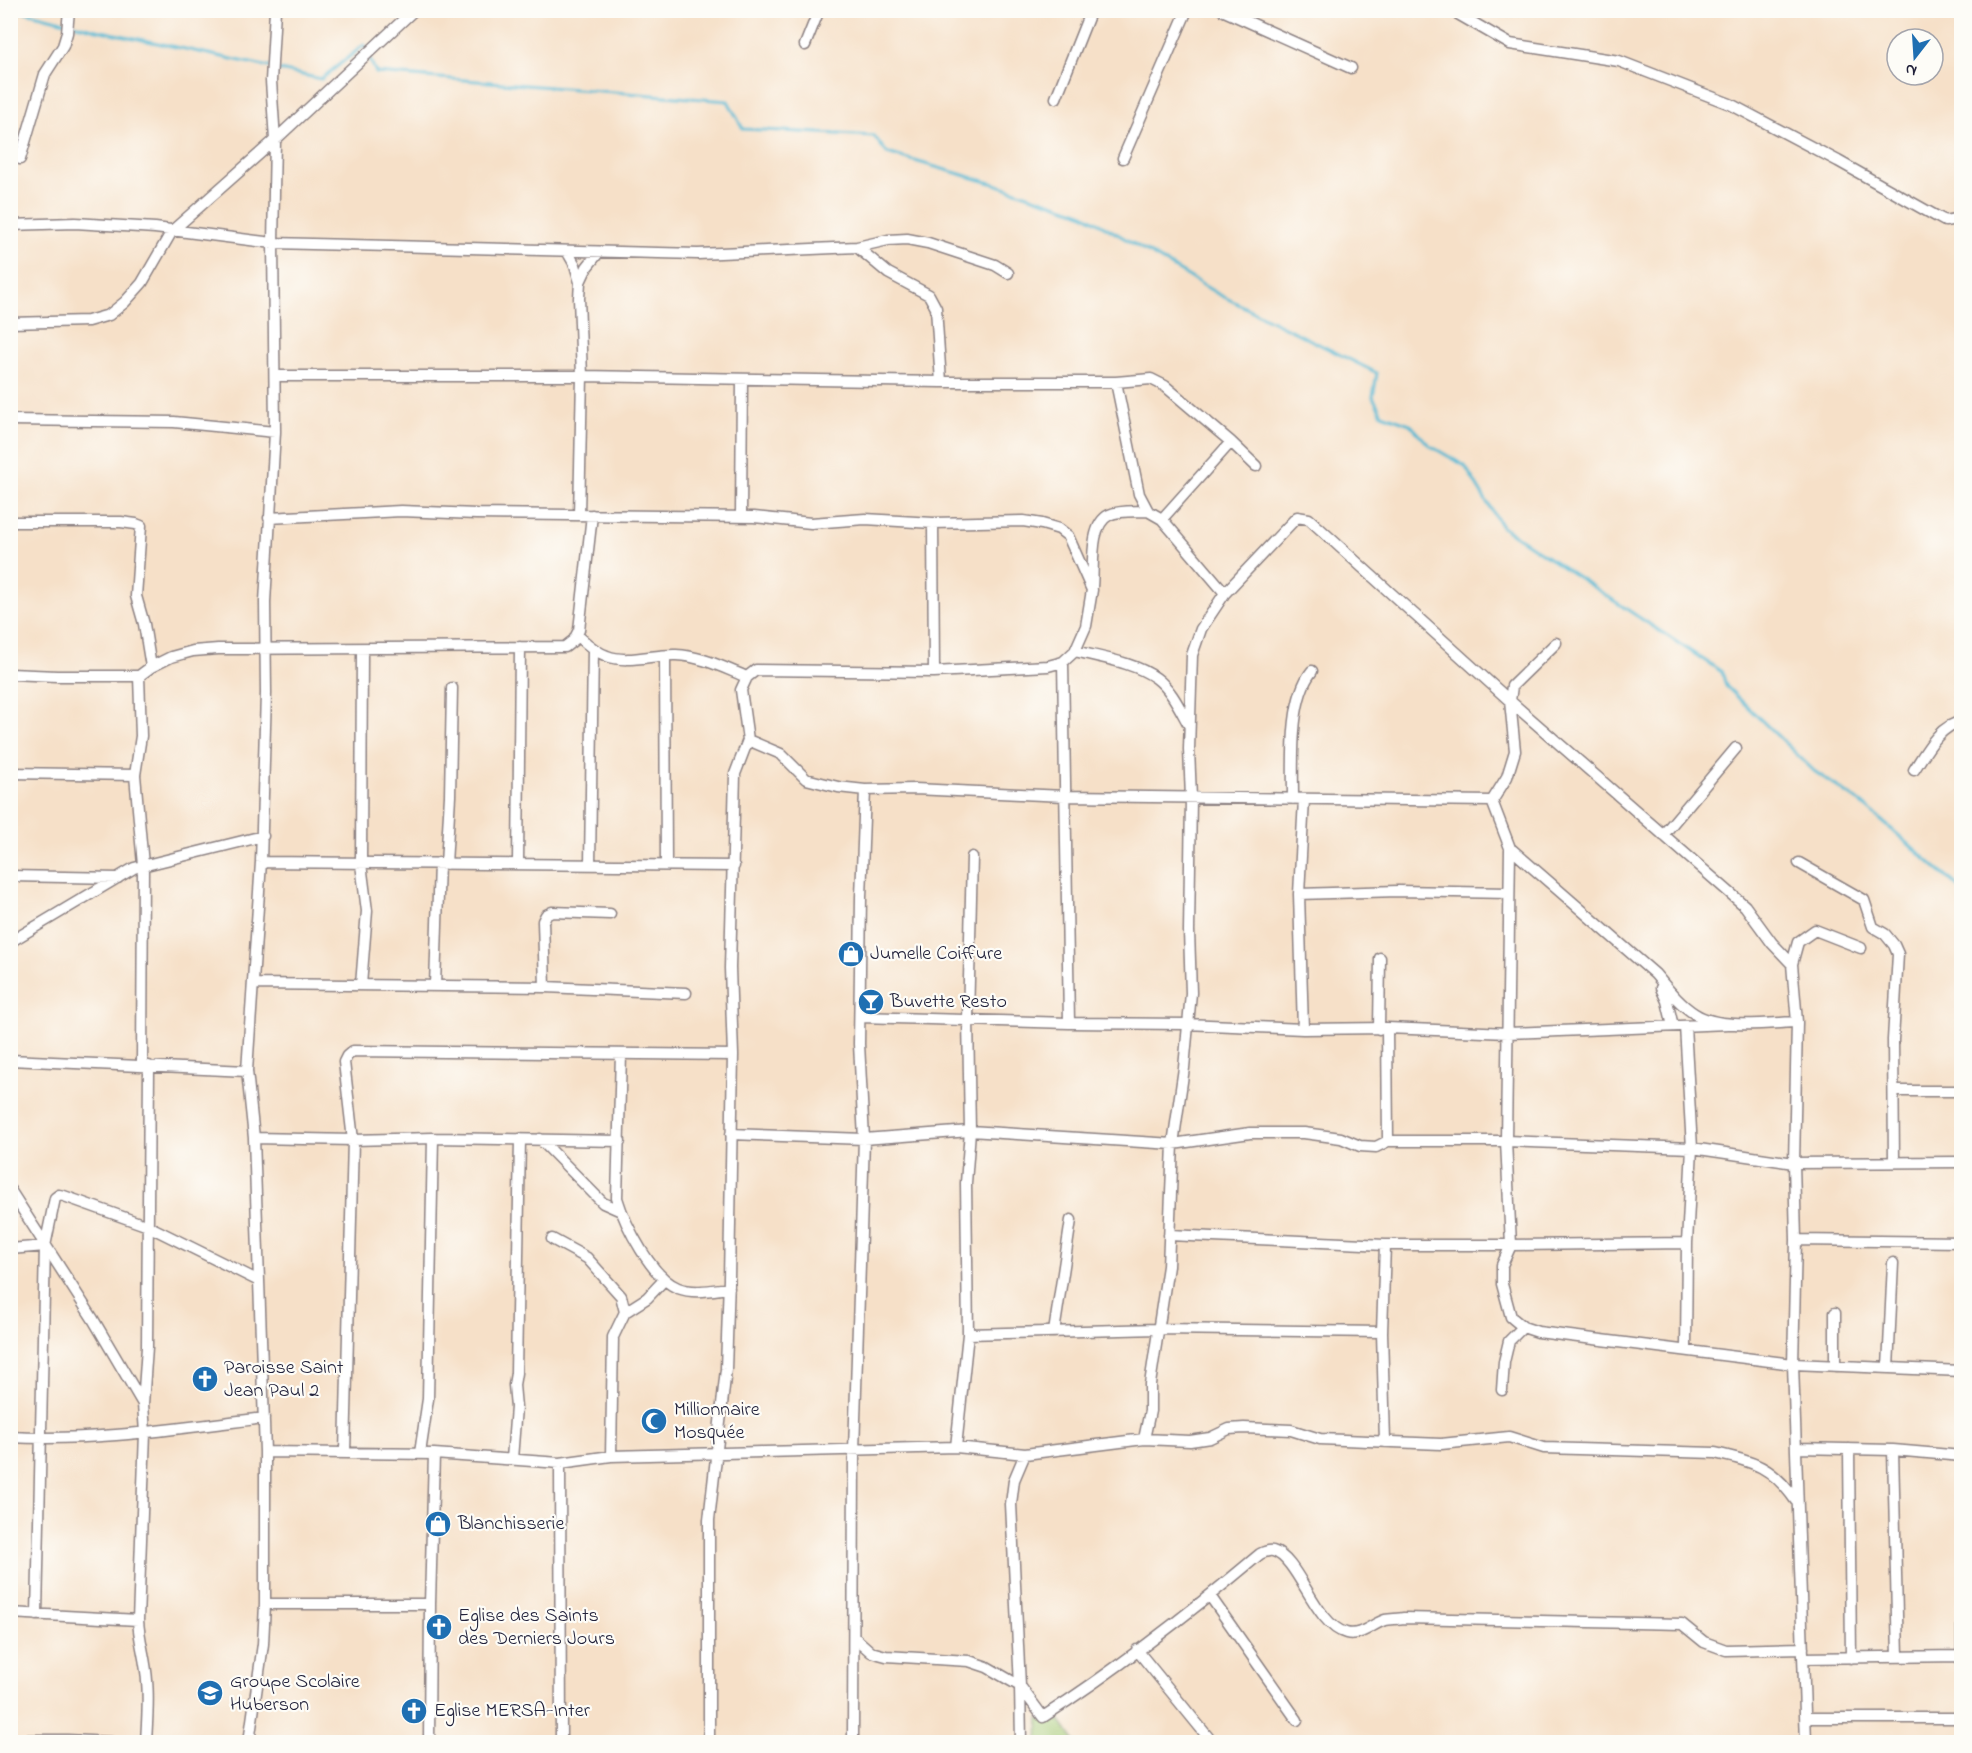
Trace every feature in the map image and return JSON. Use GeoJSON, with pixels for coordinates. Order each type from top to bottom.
{"type":"FeatureCollection","features":[{"type":"Feature","properties":{"kind":"street"},"geometry":{"type":"LineString","coordinates":[[20,159],[45,74],[63,46],[67,33],[69,10]]}},
{"type":"Feature","properties":{"kind":"street"},"geometry":{"type":"LineString","coordinates":[[249,1743],[263,1644],[265,1604],[264,1418],[254,1138],[247,1071],[261,862],[265,602],[275,432],[273,243],[275,140],[271,81],[275,10]]}},
{"type":"Feature","properties":{"kind":"street"},"geometry":{"type":"LineString","coordinates":[[10,323],[88,321],[109,315],[125,302],[142,283],[172,231],[275,140],[414,10]]}},
{"type":"Feature","properties":{"kind":"street"},"geometry":{"type":"LineString","coordinates":[[805,45],[819,10]]}},
{"type":"Feature","properties":{"kind":"street"},"geometry":{"type":"LineString","coordinates":[[1056,98],[1091,10]]}},
{"type":"Feature","properties":{"kind":"street"},"geometry":{"type":"LineString","coordinates":[[1123,158],[1187,10]]}},
{"type":"Feature","properties":{"kind":"street"},"geometry":{"type":"LineString","coordinates":[[1222,10],[1352,68]]}},
{"type":"Feature","properties":{"kind":"street"},"geometry":{"type":"LineString","coordinates":[[1451,10],[1510,44],[1619,61],[1730,104],[1838,160],[1934,215],[1945,220],[1962,218]]}},
{"type":"Feature","properties":{"kind":"street"},"geometry":{"type":"LineString","coordinates":[[10,225],[75,223],[155,228],[273,243],[698,254],[857,247],[888,240],[907,239],[928,243],[995,265],[1008,273]]}},
{"type":"Feature","properties":{"kind":"street"},"geometry":{"type":"LineString","coordinates":[[857,247],[888,273],[929,295],[933,301],[936,308],[941,382]]}},
{"type":"Feature","properties":{"kind":"street"},"geometry":{"type":"LineString","coordinates":[[567,251],[580,282]]}},
{"type":"Feature","properties":{"kind":"street"},"geometry":{"type":"LineString","coordinates":[[579,515],[582,376],[580,282],[587,267],[599,252]]}},
{"type":"Feature","properties":{"kind":"street"},"geometry":{"type":"LineString","coordinates":[[274,376],[582,376],[941,382],[1116,382],[1151,379],[1165,386],[1256,466]]}},
{"type":"Feature","properties":{"kind":"street"},"geometry":{"type":"LineString","coordinates":[[741,516],[742,379]]}},
{"type":"Feature","properties":{"kind":"street"},"geometry":{"type":"LineString","coordinates":[[1116,382],[1139,494],[1148,511],[1162,519],[1225,593]]}},
{"type":"Feature","properties":{"kind":"street"},"geometry":{"type":"LineString","coordinates":[[10,420],[174,422],[275,432]]}},
{"type":"Feature","properties":{"kind":"street"},"geometry":{"type":"LineString","coordinates":[[1162,519],[1231,442]]}},
{"type":"Feature","properties":{"kind":"street"},"geometry":{"type":"LineString","coordinates":[[269,518],[401,511],[741,516],[811,523],[865,519],[933,523],[1023,521],[1059,529],[1068,536],[1092,590]]}},
{"type":"Feature","properties":{"kind":"street"},"geometry":{"type":"LineString","coordinates":[[709,1743],[709,1520],[726,1370],[729,1288],[733,1055],[730,968],[735,774],[748,740],[741,690],[747,677],[756,670],[934,672],[1048,666],[1063,662],[1075,651],[1086,626],[1092,590],[1095,534],[1099,522],[1111,514],[1148,511]]}},
{"type":"Feature","properties":{"kind":"street"},"geometry":{"type":"LineString","coordinates":[[10,674],[139,676],[171,657],[193,651],[565,647],[577,635],[592,515]]}},
{"type":"Feature","properties":{"kind":"street"},"geometry":{"type":"LineString","coordinates":[[1144,1439],[1150,1411],[1150,1384],[1168,1266],[1173,1144],[1184,1068],[1186,1024],[1191,993],[1189,931],[1192,655],[1200,629],[1225,593],[1297,517],[1304,516],[1310,519],[1510,701],[1745,906],[1772,944],[1792,964]]}},
{"type":"Feature","properties":{"kind":"street"},"geometry":{"type":"LineString","coordinates":[[10,522],[121,522],[141,526],[136,596],[144,624],[151,667]]}},
{"type":"Feature","properties":{"kind":"street"},"geometry":{"type":"LineString","coordinates":[[933,523],[934,672]]}},
{"type":"Feature","properties":{"kind":"street"},"geometry":{"type":"LineString","coordinates":[[577,635],[593,649],[608,657],[623,659],[665,656],[695,658],[747,677]]}},
{"type":"Feature","properties":{"kind":"street"},"geometry":{"type":"LineString","coordinates":[[1492,801],[1506,777],[1515,751],[1510,701],[1512,686],[1556,643]]}},
{"type":"Feature","properties":{"kind":"street"},"geometry":{"type":"LineString","coordinates":[[518,864],[520,647]]}},
{"type":"Feature","properties":{"kind":"street"},"geometry":{"type":"LineString","coordinates":[[361,985],[367,911],[361,864],[362,649]]}},
{"type":"Feature","properties":{"kind":"street"},"geometry":{"type":"LineString","coordinates":[[590,865],[593,649]]}},
{"type":"Feature","properties":{"kind":"street"},"geometry":{"type":"LineString","coordinates":[[1075,651],[1140,669],[1158,679],[1176,701],[1190,725]]}},
{"type":"Feature","properties":{"kind":"street"},"geometry":{"type":"LineString","coordinates":[[665,656],[666,865]]}},
{"type":"Feature","properties":{"kind":"street"},"geometry":{"type":"LineString","coordinates":[[1063,662],[1070,1023]]}},
{"type":"Feature","properties":{"kind":"street"},"geometry":{"type":"LineString","coordinates":[[1303,1029],[1298,799],[1293,738],[1300,693],[1305,680],[1312,671]]}},
{"type":"Feature","properties":{"kind":"street"},"geometry":{"type":"LineString","coordinates":[[139,676],[141,721],[135,775],[143,864],[148,1226],[147,1347],[143,1404],[145,1433],[138,1620],[147,1683],[146,1743]]}},
{"type":"Feature","properties":{"kind":"street"},"geometry":{"type":"LineString","coordinates":[[435,986],[442,864],[450,796],[452,688]]}},
{"type":"Feature","properties":{"kind":"street"},"geometry":{"type":"LineString","coordinates":[[1914,770],[1932,742],[1953,722],[1962,722]]}},
{"type":"Feature","properties":{"kind":"street"},"geometry":{"type":"LineString","coordinates":[[748,740],[781,754],[806,779],[838,787],[865,790],[915,789],[1065,796],[1492,801]]}},
{"type":"Feature","properties":{"kind":"street"},"geometry":{"type":"LineString","coordinates":[[1663,835],[1736,748]]}},
{"type":"Feature","properties":{"kind":"street"},"geometry":{"type":"LineString","coordinates":[[10,773],[135,775]]}},
{"type":"Feature","properties":{"kind":"street"},"geometry":{"type":"LineString","coordinates":[[853,1743],[854,1451],[864,1139],[860,1017],[865,790]]}},
{"type":"Feature","properties":{"kind":"street"},"geometry":{"type":"LineString","coordinates":[[1492,801],[1510,848],[1506,1141],[1511,1245],[1502,1265],[1502,1284],[1511,1317],[1523,1327],[1538,1332],[1792,1364],[1962,1371]]}},
{"type":"Feature","properties":{"kind":"street"},"geometry":{"type":"LineString","coordinates":[[10,942],[143,864],[262,836]]}},
{"type":"Feature","properties":{"kind":"street"},"geometry":{"type":"LineString","coordinates":[[1510,848],[1655,974],[1675,998],[1696,1016],[1728,1024]]}},
{"type":"Feature","properties":{"kind":"street"},"geometry":{"type":"LineString","coordinates":[[956,1447],[968,1334],[966,1183],[970,1131],[968,1019],[972,857]]}},
{"type":"Feature","properties":{"kind":"street"},"geometry":{"type":"LineString","coordinates":[[261,862],[734,866]]}},
{"type":"Feature","properties":{"kind":"street"},"geometry":{"type":"LineString","coordinates":[[1799,863],[1864,900],[1873,927],[1885,934],[1898,954],[1893,1040],[1894,1162]]}},
{"type":"Feature","properties":{"kind":"street"},"geometry":{"type":"LineString","coordinates":[[10,876],[118,878]]}},
{"type":"Feature","properties":{"kind":"street"},"geometry":{"type":"LineString","coordinates":[[1299,894],[1398,891],[1509,893]]}},
{"type":"Feature","properties":{"kind":"street"},"geometry":{"type":"LineString","coordinates":[[545,987],[543,921],[546,915],[552,912],[610,914]]}},
{"type":"Feature","properties":{"kind":"street"},"geometry":{"type":"LineString","coordinates":[[1806,1743],[1796,1501],[1797,1448],[1792,1364],[1796,1240],[1794,1164],[1797,1022],[1792,964],[1798,942],[1815,930],[1861,948]]}},
{"type":"Feature","properties":{"kind":"street"},"geometry":{"type":"LineString","coordinates":[[1380,958],[1388,1141]]}},
{"type":"Feature","properties":{"kind":"street"},"geometry":{"type":"LineString","coordinates":[[1655,974],[1667,1001],[1673,1026]]}},
{"type":"Feature","properties":{"kind":"street"},"geometry":{"type":"LineString","coordinates":[[253,984],[545,987],[687,993]]}},
{"type":"Feature","properties":{"kind":"street"},"geometry":{"type":"LineString","coordinates":[[860,1017],[1508,1033],[1797,1022]]}},
{"type":"Feature","properties":{"kind":"street"},"geometry":{"type":"LineString","coordinates":[[1685,1026],[1692,1148],[1687,1243],[1686,1350]]}},
{"type":"Feature","properties":{"kind":"street"},"geometry":{"type":"LineString","coordinates":[[345,1453],[353,1140],[344,1062],[347,1056],[353,1051],[733,1055]]}},
{"type":"Feature","properties":{"kind":"street"},"geometry":{"type":"LineString","coordinates":[[621,1054],[617,1198],[621,1211],[637,1243],[664,1280],[678,1288],[694,1291],[729,1288]]}},
{"type":"Feature","properties":{"kind":"street"},"geometry":{"type":"LineString","coordinates":[[10,1060],[247,1071]]}},
{"type":"Feature","properties":{"kind":"street"},"geometry":{"type":"LineString","coordinates":[[1894,1091],[1962,1091]]}},
{"type":"Feature","properties":{"kind":"street"},"geometry":{"type":"LineString","coordinates":[[731,1134],[864,1139],[970,1131],[1173,1144],[1250,1133],[1304,1133],[1341,1138],[1360,1146],[1376,1147],[1388,1141],[1506,1141],[1692,1148],[1794,1164],[1962,1162]]}},
{"type":"Feature","properties":{"kind":"street"},"geometry":{"type":"LineString","coordinates":[[254,1138],[620,1140]]}},
{"type":"Feature","properties":{"kind":"street"},"geometry":{"type":"LineString","coordinates":[[420,1453],[428,1399],[433,1138]]}},
{"type":"Feature","properties":{"kind":"street"},"geometry":{"type":"LineString","coordinates":[[512,1459],[516,1407],[514,1385],[520,1139]]}},
{"type":"Feature","properties":{"kind":"street"},"geometry":{"type":"LineString","coordinates":[[540,1139],[603,1203],[621,1211]]}},
{"type":"Feature","properties":{"kind":"street"},"geometry":{"type":"LineString","coordinates":[[10,1190],[93,1319],[143,1404]]}},
{"type":"Feature","properties":{"kind":"street"},"geometry":{"type":"LineString","coordinates":[[37,1615],[45,1246],[55,1198],[59,1195],[148,1226],[259,1281]]}},
{"type":"Feature","properties":{"kind":"street"},"geometry":{"type":"LineString","coordinates":[[1054,1332],[1071,1220]]}},
{"type":"Feature","properties":{"kind":"street"},"geometry":{"type":"LineString","coordinates":[[1169,1235],[1385,1245],[1687,1243]]}},
{"type":"Feature","properties":{"kind":"street"},"geometry":{"type":"LineString","coordinates":[[552,1239],[588,1258],[621,1296],[625,1312]]}},
{"type":"Feature","properties":{"kind":"street"},"geometry":{"type":"LineString","coordinates":[[1796,1240],[1962,1242]]}},
{"type":"Feature","properties":{"kind":"street"},"geometry":{"type":"LineString","coordinates":[[1385,1245],[1382,1332],[1385,1442]]}},
{"type":"Feature","properties":{"kind":"street"},"geometry":{"type":"LineString","coordinates":[[10,1249],[45,1246]]}},
{"type":"Feature","properties":{"kind":"street"},"geometry":{"type":"LineString","coordinates":[[1888,1368],[1893,1263]]}},
{"type":"Feature","properties":{"kind":"street"},"geometry":{"type":"LineString","coordinates":[[611,1456],[612,1345],[616,1328],[625,1312],[647,1298],[664,1280]]}},
{"type":"Feature","properties":{"kind":"street"},"geometry":{"type":"LineString","coordinates":[[1835,1313],[1835,1366]]}},
{"type":"Feature","properties":{"kind":"street"},"geometry":{"type":"LineString","coordinates":[[1502,1390],[1504,1362],[1509,1341],[1523,1327]]}},
{"type":"Feature","properties":{"kind":"street"},"geometry":{"type":"LineString","coordinates":[[968,1334],[1158,1329],[1382,1332]]}},
{"type":"Feature","properties":{"kind":"street"},"geometry":{"type":"LineString","coordinates":[[10,1437],[41,1438],[145,1433],[264,1418]]}},
{"type":"Feature","properties":{"kind":"street"},"geometry":{"type":"LineString","coordinates":[[265,1452],[420,1453],[560,1462],[611,1456],[956,1447],[1024,1454],[1144,1439],[1190,1441],[1210,1438],[1230,1429],[1244,1428],[1291,1430],[1320,1439],[1441,1444],[1509,1437],[1544,1448],[1715,1453],[1766,1469],[1783,1482],[1796,1501]]}},
{"type":"Feature","properties":{"kind":"street"},"geometry":{"type":"LineString","coordinates":[[1797,1448],[1893,1450],[1962,1456]]}},
{"type":"Feature","properties":{"kind":"street"},"geometry":{"type":"LineString","coordinates":[[1849,1449],[1851,1658]]}},
{"type":"Feature","properties":{"kind":"street"},"geometry":{"type":"LineString","coordinates":[[1893,1450],[1898,1657]]}},
{"type":"Feature","properties":{"kind":"street"},"geometry":{"type":"LineString","coordinates":[[429,1743],[434,1454]]}},
{"type":"Feature","properties":{"kind":"street"},"geometry":{"type":"LineString","coordinates":[[1021,1743],[1011,1504],[1014,1480],[1024,1454]]}},
{"type":"Feature","properties":{"kind":"street"},"geometry":{"type":"LineString","coordinates":[[560,1462],[561,1743]]}},
{"type":"Feature","properties":{"kind":"street"},"geometry":{"type":"LineString","coordinates":[[854,1637],[871,1652],[897,1657],[969,1661],[987,1667],[1020,1686],[1043,1717],[1091,1686],[1210,1596],[1260,1554],[1273,1551],[1288,1562],[1310,1597],[1330,1622],[1349,1634],[1364,1631],[1385,1621],[1404,1618],[1682,1624],[1704,1642],[1726,1650],[1803,1653],[1851,1658],[1961,1656]]}},
{"type":"Feature","properties":{"kind":"street"},"geometry":{"type":"LineString","coordinates":[[1210,1596],[1297,1720]]}},
{"type":"Feature","properties":{"kind":"street"},"geometry":{"type":"LineString","coordinates":[[265,1604],[430,1604]]}},
{"type":"Feature","properties":{"kind":"street"},"geometry":{"type":"LineString","coordinates":[[10,1613],[138,1620]]}},
{"type":"Feature","properties":{"kind":"street"},"geometry":{"type":"LineString","coordinates":[[1962,1618],[1962,1664]]}},
{"type":"Feature","properties":{"kind":"street"},"geometry":{"type":"LineString","coordinates":[[1137,1650],[1212,1743]]}},
{"type":"Feature","properties":{"kind":"street"},"geometry":{"type":"LineString","coordinates":[[1806,1718],[1962,1718]]}},
{"type":"Feature","properties":{"kind":"street"},"geometry":{"type":"LineString","coordinates":[[10,1740],[111,1743]]}},
{"type":"Feature","properties":{"kind":"green space"},"geometry":{"type":"Polygon","coordinates":[[[1039,1719],[1060,1720],[1075,1742],[1038,1742],[1039,1719]]]}},
{"type":"Feature","properties":{"kind":"waterway"},"geometry":{"type":"LineString","coordinates":[[10,15],[22,11],[97,30],[269,67]]}},
{"type":"Feature","properties":{"kind":"waterway"},"geometry":{"type":"LineString","coordinates":[[275,69],[321,79],[364,45],[367,50]]}},
{"type":"Feature","properties":{"kind":"waterway"},"geometry":{"type":"LineString","coordinates":[[369,57],[376,73],[728,101],[743,129],[874,136],[887,153],[998,185],[1082,213],[1218,294],[1377,373],[1373,397],[1382,414],[1410,424],[1429,445],[1465,466],[1502,527],[1722,672],[1726,686],[1814,771],[1861,803],[1962,890]]}},
{"type":"Feature","properties":{"kind":"place","name":"Jumelle Coiffure"},"geometry":{"type":"Point","coordinates":[851,954]}},
{"type":"Feature","properties":{"kind":"place","name":"Buvette Resto"},"geometry":{"type":"Point","coordinates":[871,1002]}},
{"type":"Feature","properties":{"kind":"place","name":"Paroisse Saint Jean Paul 2"},"geometry":{"type":"Point","coordinates":[205,1379]}},
{"type":"Feature","properties":{"kind":"place","name":"Millionnaire Mosquée"},"geometry":{"type":"Point","coordinates":[654,1421]}},
{"type":"Feature","properties":{"kind":"place","name":"Blanchisserie"},"geometry":{"type":"Point","coordinates":[438,1524]}},
{"type":"Feature","properties":{"kind":"place","name":"Eglise des Saints des Derniers Jours"},"geometry":{"type":"Point","coordinates":[439,1627]}},
{"type":"Feature","properties":{"kind":"place","name":"Groupe Scolaire Huberson"},"geometry":{"type":"Point","coordinates":[210,1693]}},
{"type":"Feature","properties":{"kind":"place","name":"Eglise MERSA-Inter"},"geometry":{"type":"Point","coordinates":[414,1711]}}]}
